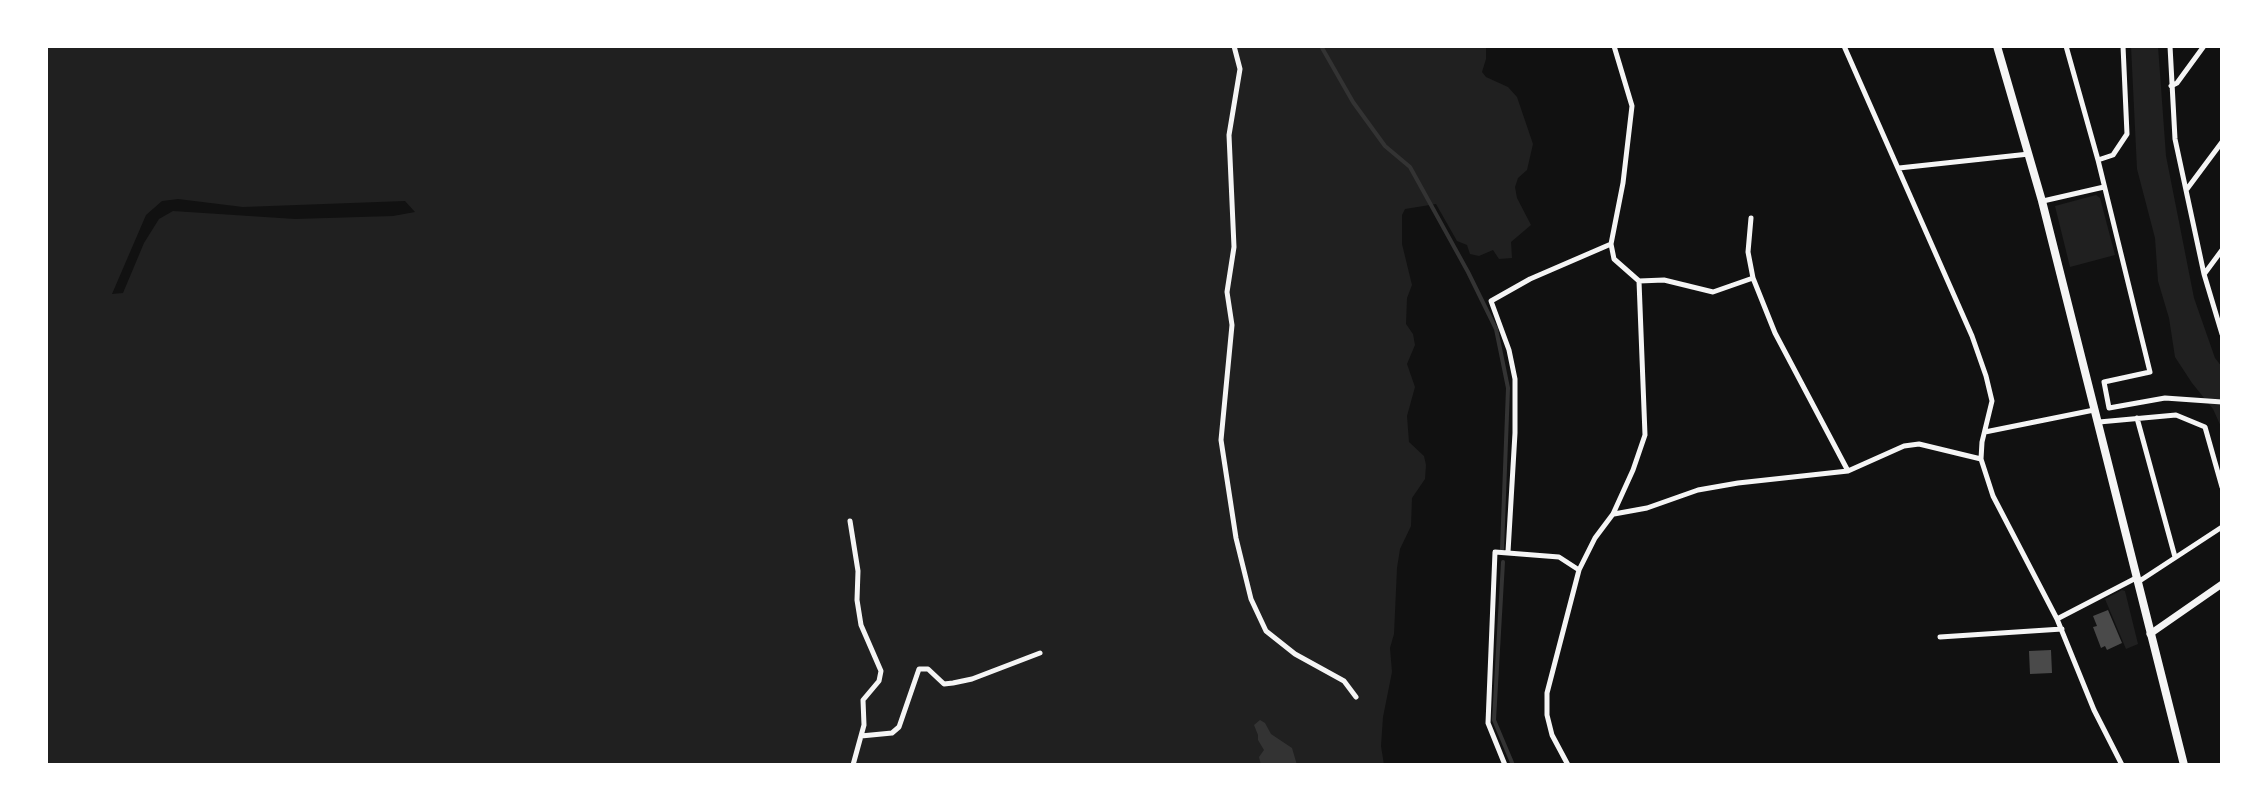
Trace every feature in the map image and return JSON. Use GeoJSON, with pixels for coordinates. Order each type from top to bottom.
{"type":"FeatureCollection","features":[{"type":"Feature","properties":{"kind":"main road"},"geometry":{"type":"LineString","coordinates":[[1997,46],[2042,201],[2184,765]]}},
{"type":"Feature","properties":{"kind":"street"},"geometry":{"type":"LineString","coordinates":[[1234,46],[1240,79],[1229,135],[1234,247],[1227,292],[1232,325],[1221,440],[1236,538],[1251,599],[1266,631],[1295,654],[1344,681],[1356,697]]}},
{"type":"Feature","properties":{"kind":"street"},"geometry":{"type":"LineString","coordinates":[[1614,46],[1632,106],[1623,183],[1611,244],[1614,259],[1639,281],[1664,280],[1713,292],[1753,278]]}},
{"type":"Feature","properties":{"kind":"street"},"geometry":{"type":"LineString","coordinates":[[1844,46],[1972,336],[1986,376],[1992,401],[1981,459],[2000,513],[2062,629],[2094,710],[2122,765]]}},
{"type":"Feature","properties":{"kind":"street"},"geometry":{"type":"LineString","coordinates":[[2066,46],[2098,160],[2150,372],[2104,382],[2109,408],[2165,398],[2222,402]]}},
{"type":"Feature","properties":{"kind":"street"},"geometry":{"type":"LineString","coordinates":[[2098,160],[2113,155],[2127,134],[2123,46]]}},
{"type":"Feature","properties":{"kind":"street"},"geometry":{"type":"LineString","coordinates":[[2170,46],[2175,139],[2204,274],[2222,334]]}},
{"type":"Feature","properties":{"kind":"street"},"geometry":{"type":"LineString","coordinates":[[2171,86],[2177,83],[2204,46]]}},
{"type":"Feature","properties":{"kind":"street"},"geometry":{"type":"LineString","coordinates":[[2186,190],[2222,142]]}},
{"type":"Feature","properties":{"kind":"street"},"geometry":{"type":"LineString","coordinates":[[1899,168],[2029,154]]}},
{"type":"Feature","properties":{"kind":"street"},"geometry":{"type":"LineString","coordinates":[[2042,201],[2104,187]]}},
{"type":"Feature","properties":{"kind":"street"},"geometry":{"type":"LineString","coordinates":[[1751,218],[1748,252],[1753,278],[1775,333],[1848,471]]}},
{"type":"Feature","properties":{"kind":"street"},"geometry":{"type":"LineString","coordinates":[[1508,552],[1515,379],[1509,350],[1491,301],[1530,279],[1611,244]]}},
{"type":"Feature","properties":{"kind":"street"},"geometry":{"type":"LineString","coordinates":[[2204,274],[2222,250]]}},
{"type":"Feature","properties":{"kind":"street"},"geometry":{"type":"LineString","coordinates":[[1568,765],[1552,735],[1547,715],[1547,693],[1579,570],[1595,538],[1613,514],[1645,435],[1639,281]]}},
{"type":"Feature","properties":{"kind":"street"},"geometry":{"type":"LineString","coordinates":[[1985,432],[2094,410]]}},
{"type":"Feature","properties":{"kind":"street"},"geometry":{"type":"LineString","coordinates":[[2097,422],[2176,415],[2205,427],[2222,487]]}},
{"type":"Feature","properties":{"kind":"street"},"geometry":{"type":"LineString","coordinates":[[2137,418],[2175,557]]}},
{"type":"Feature","properties":{"kind":"street"},"geometry":{"type":"LineString","coordinates":[[1613,514],[1647,508],[1698,490],[1848,471],[1904,446],[1919,444],[1981,459]]}},
{"type":"Feature","properties":{"kind":"street"},"geometry":{"type":"LineString","coordinates":[[850,521],[858,571],[857,600],[861,625],[881,671],[879,681],[863,700],[864,725],[853,765]]}},
{"type":"Feature","properties":{"kind":"street"},"geometry":{"type":"LineString","coordinates":[[2057,619],[2136,580],[2222,527]]}},
{"type":"Feature","properties":{"kind":"street"},"geometry":{"type":"LineString","coordinates":[[1505,765],[1488,723],[1487,711],[1495,552],[1559,557],[1579,570]]}},
{"type":"Feature","properties":{"kind":"street"},"geometry":{"type":"LineString","coordinates":[[2150,634],[2222,584]]}},
{"type":"Feature","properties":{"kind":"street"},"geometry":{"type":"LineString","coordinates":[[1940,637],[2062,629]]}},
{"type":"Feature","properties":{"kind":"street"},"geometry":{"type":"LineString","coordinates":[[861,736],[892,733],[899,727],[919,669],[928,669],[944,684],[953,683],[972,679],[1040,653]]}},
{"type":"Feature","properties":{"kind":"shaded area"},"geometry":{"type":"Polygon","coordinates":[[[46,46],[1486,46],[1482,72],[1508,87],[1517,97],[1533,144],[1527,170],[1518,178],[1515,187],[1517,198],[1531,225],[1511,242],[1512,258],[1499,259],[1493,250],[1479,256],[1470,254],[1467,245],[1457,241],[1436,204],[1405,209],[1402,215],[1402,244],[1412,285],[1407,298],[1406,324],[1413,334],[1415,345],[1407,364],[1415,387],[1407,416],[1409,442],[1424,456],[1426,465],[1425,479],[1412,498],[1411,526],[1400,549],[1397,568],[1394,634],[1390,648],[1392,672],[1381,746],[1384,765],[46,765],[46,46]],[[178,199],[162,201],[146,215],[112,294],[123,293],[144,243],[159,219],[173,211],[295,219],[393,216],[415,212],[405,201],[243,207],[178,199]]]}},
{"type":"Feature","properties":{"kind":"shaded area"},"geometry":{"type":"Polygon","coordinates":[[[2131,46],[2158,46],[2166,156],[2194,298],[2215,358],[2222,367],[2222,429],[2213,409],[2175,357],[2169,318],[2158,281],[2155,238],[2137,169],[2131,46]]]}},
{"type":"Feature","properties":{"kind":"shaded area"},"geometry":{"type":"Polygon","coordinates":[[[2096,195],[2100,198],[2115,255],[2070,267],[2055,206],[2096,195]]]}},
{"type":"Feature","properties":{"kind":"shaded area"},"geometry":{"type":"Polygon","coordinates":[[[2125,591],[2138,644],[2126,649],[2105,599],[2125,591]]]}},
{"type":"Feature","properties":{"kind":"shaded area"},"geometry":{"type":"Polygon","coordinates":[[[1260,720],[1271,734],[1292,748],[1297,765],[1261,765],[1259,757],[1264,750],[1254,725],[1260,720]]]}},
{"type":"Feature","properties":{"kind":"building"},"geometry":{"type":"Polygon","coordinates":[[[2108,610],[2122,643],[2107,650],[2105,646],[2101,648],[2093,627],[2097,626],[2093,616],[2108,610]]]}},
{"type":"Feature","properties":{"kind":"building"},"geometry":{"type":"Polygon","coordinates":[[[2051,650],[2052,673],[2030,674],[2029,651],[2051,650]]]}},
{"type":"Feature","properties":{"kind":"waterway"},"geometry":{"type":"LineString","coordinates":[[1321,46],[1353,102],[1385,146],[1410,167],[1496,329],[1508,388],[1502,549]]}},
{"type":"Feature","properties":{"kind":"waterway"},"geometry":{"type":"LineString","coordinates":[[1503,562],[1494,720],[1513,765]]}}]}
